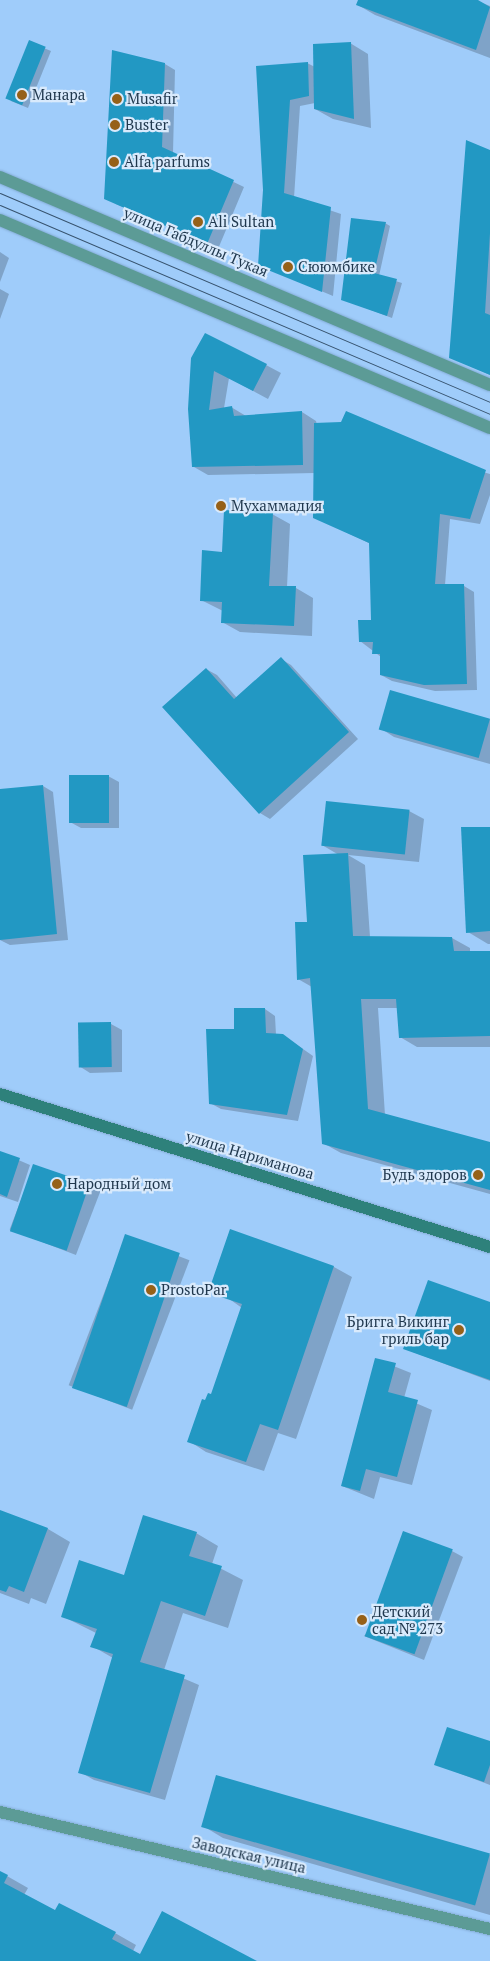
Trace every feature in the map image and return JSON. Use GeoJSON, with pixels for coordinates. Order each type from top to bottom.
{"type":"FeatureCollection","features":[{"type":"Feature","properties":{"kind":"main road","name":"улица Нариманова"},"geometry":{"type":"LineString","coordinates":[[0,1094],[490,1247]]}},
{"type":"Feature","properties":{"kind":"street","name":"улица Габдуллы Тукая"},"geometry":{"type":"LineString","coordinates":[[0,176],[490,385]]}},
{"type":"Feature","properties":{"kind":"street"},"geometry":{"type":"LineString","coordinates":[[0,220],[490,428]]}},
{"type":"Feature","properties":{"kind":"street","name":"Заводская улица"},"geometry":{"type":"LineString","coordinates":[[0,1812],[490,1929]]}},
{"type":"Feature","properties":{"kind":"building"},"geometry":{"type":"Polygon","coordinates":[[[358,0],[478,0],[490,7],[476,50],[356,5],[358,0]]]}},
{"type":"Feature","properties":{"kind":"building"},"geometry":{"type":"Polygon","coordinates":[[[29,40],[46,47],[22,105],[5,98],[29,40]]]}},
{"type":"Feature","properties":{"kind":"building"},"geometry":{"type":"Polygon","coordinates":[[[351,42],[354,119],[314,109],[313,44],[351,42]]]}},
{"type":"Feature","properties":{"kind":"building"},"geometry":{"type":"Polygon","coordinates":[[[112,50],[165,63],[162,147],[234,180],[207,244],[104,199],[112,50]]]}},
{"type":"Feature","properties":{"kind":"building"},"geometry":{"type":"Polygon","coordinates":[[[308,62],[309,96],[290,100],[284,193],[331,207],[322,292],[258,266],[263,190],[256,66],[308,62]]]}},
{"type":"Feature","properties":{"kind":"building"},"geometry":{"type":"Polygon","coordinates":[[[466,140],[490,150],[490,233],[485,313],[490,315],[490,375],[449,358],[466,140]]]}},
{"type":"Feature","properties":{"kind":"building"},"geometry":{"type":"Polygon","coordinates":[[[351,218],[386,222],[374,273],[397,279],[387,316],[341,300],[351,218]]]}},
{"type":"Feature","properties":{"kind":"building"},"geometry":{"type":"Polygon","coordinates":[[[205,333],[267,364],[253,391],[214,371],[209,410],[232,406],[234,416],[302,411],[303,465],[192,467],[188,409],[191,358],[205,333]]]}},
{"type":"Feature","properties":{"kind":"building"},"geometry":{"type":"Polygon","coordinates":[[[346,411],[486,470],[470,519],[440,514],[435,584],[464,584],[467,684],[424,685],[380,675],[380,654],[372,654],[373,642],[359,642],[358,620],[371,620],[369,543],[313,518],[314,423],[341,422],[346,411]]]}},
{"type":"Feature","properties":{"kind":"building"},"geometry":{"type":"Polygon","coordinates":[[[224,510],[273,513],[269,586],[296,586],[294,626],[221,623],[222,602],[200,601],[202,550],[222,552],[224,510]]]}},
{"type":"Feature","properties":{"kind":"building"},"geometry":{"type":"Polygon","coordinates":[[[281,657],[349,732],[259,814],[162,707],[206,668],[234,699],[281,657]]]}},
{"type":"Feature","properties":{"kind":"building"},"geometry":{"type":"Polygon","coordinates":[[[390,690],[490,719],[479,758],[379,729],[390,690]]]}},
{"type":"Feature","properties":{"kind":"building"},"geometry":{"type":"Polygon","coordinates":[[[69,775],[109,775],[109,823],[69,823],[69,775]]]}},
{"type":"Feature","properties":{"kind":"building"},"geometry":{"type":"Polygon","coordinates":[[[43,785],[57,934],[0,940],[0,789],[43,785]]]}},
{"type":"Feature","properties":{"kind":"building"},"geometry":{"type":"Polygon","coordinates":[[[326,801],[410,810],[405,855],[321,846],[326,801]]]}},
{"type":"Feature","properties":{"kind":"building"},"geometry":{"type":"Polygon","coordinates":[[[461,827],[490,827],[490,931],[466,933],[461,827]]]}},
{"type":"Feature","properties":{"kind":"building"},"geometry":{"type":"Polygon","coordinates":[[[348,853],[353,936],[452,937],[454,951],[490,951],[490,1036],[399,1038],[396,999],[361,999],[368,1109],[490,1142],[490,1190],[322,1144],[310,978],[297,980],[295,922],[307,922],[303,855],[348,853]]]}},
{"type":"Feature","properties":{"kind":"building"},"geometry":{"type":"Polygon","coordinates":[[[234,1008],[265,1008],[266,1033],[283,1034],[303,1049],[287,1115],[209,1104],[206,1029],[234,1029],[234,1008]]]}},
{"type":"Feature","properties":{"kind":"building"},"geometry":{"type":"Polygon","coordinates":[[[111,1022],[112,1067],[79,1068],[78,1023],[111,1022]]]}},
{"type":"Feature","properties":{"kind":"building"},"geometry":{"type":"Polygon","coordinates":[[[0,1151],[20,1158],[7,1197],[0,1194],[0,1151]]]}},
{"type":"Feature","properties":{"kind":"building"},"geometry":{"type":"Polygon","coordinates":[[[33,1164],[90,1184],[67,1251],[10,1231],[33,1164]]]}},
{"type":"Feature","properties":{"kind":"building"},"geometry":{"type":"Polygon","coordinates":[[[230,1229],[334,1266],[278,1430],[260,1424],[246,1462],[187,1442],[202,1399],[205,1400],[208,1393],[211,1394],[242,1304],[221,1297],[223,1292],[210,1287],[230,1229]]]}},
{"type":"Feature","properties":{"kind":"building"},"geometry":{"type":"Polygon","coordinates":[[[125,1234],[180,1253],[127,1407],[72,1388],[125,1234]]]}},
{"type":"Feature","properties":{"kind":"building"},"geometry":{"type":"Polygon","coordinates":[[[428,1280],[490,1302],[490,1380],[403,1349],[428,1280]]]}},
{"type":"Feature","properties":{"kind":"building"},"geometry":{"type":"Polygon","coordinates":[[[375,1358],[396,1363],[388,1392],[418,1400],[397,1477],[366,1469],[360,1491],[341,1486],[375,1358]]]}},
{"type":"Feature","properties":{"kind":"building"},"geometry":{"type":"Polygon","coordinates":[[[0,1510],[48,1528],[24,1592],[9,1586],[6,1592],[0,1590],[0,1510]]]}},
{"type":"Feature","properties":{"kind":"building"},"geometry":{"type":"Polygon","coordinates":[[[143,1515],[197,1532],[189,1556],[222,1566],[205,1616],[161,1601],[140,1662],[185,1675],[150,1793],[78,1773],[113,1654],[90,1647],[97,1629],[61,1617],[79,1560],[124,1575],[143,1515]]]}},
{"type":"Feature","properties":{"kind":"building"},"geometry":{"type":"Polygon","coordinates":[[[403,1531],[453,1549],[414,1654],[365,1636],[403,1531]]]}},
{"type":"Feature","properties":{"kind":"building"},"geometry":{"type":"Polygon","coordinates":[[[447,1727],[490,1741],[490,1765],[484,1782],[434,1765],[447,1727]]]}},
{"type":"Feature","properties":{"kind":"building"},"geometry":{"type":"Polygon","coordinates":[[[216,1775],[490,1854],[475,1905],[201,1827],[216,1775]]]}},
{"type":"Feature","properties":{"kind":"building"},"geometry":{"type":"Polygon","coordinates":[[[0,1871],[8,1875],[4,1883],[55,1910],[59,1903],[116,1932],[112,1939],[140,1954],[162,1911],[257,1961],[0,1961],[0,1871]]]}},
{"type":"Feature","properties":{"kind":"tram line"},"geometry":{"type":"LineString","coordinates":[[0,193],[490,402]]}},
{"type":"Feature","properties":{"kind":"tram line"},"geometry":{"type":"LineString","coordinates":[[0,205],[490,414]]}},
{"type":"Feature","properties":{"kind":"place","name":"Манара"},"geometry":{"type":"Point","coordinates":[22,95]}},
{"type":"Feature","properties":{"kind":"place","name":"Musafir"},"geometry":{"type":"Point","coordinates":[117,99]}},
{"type":"Feature","properties":{"kind":"place","name":"Buster"},"geometry":{"type":"Point","coordinates":[115,125]}},
{"type":"Feature","properties":{"kind":"place","name":"Alfa parfums"},"geometry":{"type":"Point","coordinates":[114,162]}},
{"type":"Feature","properties":{"kind":"place","name":"Ali Sultan"},"geometry":{"type":"Point","coordinates":[198,222]}},
{"type":"Feature","properties":{"kind":"place","name":"Сююмбике"},"geometry":{"type":"Point","coordinates":[288,267]}},
{"type":"Feature","properties":{"kind":"place","name":"Мухаммадия"},"geometry":{"type":"Point","coordinates":[221,506]}},
{"type":"Feature","properties":{"kind":"place","name":"Будь здоров"},"geometry":{"type":"Point","coordinates":[478,1175]}},
{"type":"Feature","properties":{"kind":"place","name":"Народный дом"},"geometry":{"type":"Point","coordinates":[57,1184]}},
{"type":"Feature","properties":{"kind":"place","name":"ProstoPar"},"geometry":{"type":"Point","coordinates":[151,1290]}},
{"type":"Feature","properties":{"kind":"place","name":"Бригга Викинг гриль бар"},"geometry":{"type":"Point","coordinates":[459,1330]}},
{"type":"Feature","properties":{"kind":"place","name":"Детский сад № 273"},"geometry":{"type":"Point","coordinates":[362,1620]}}]}
